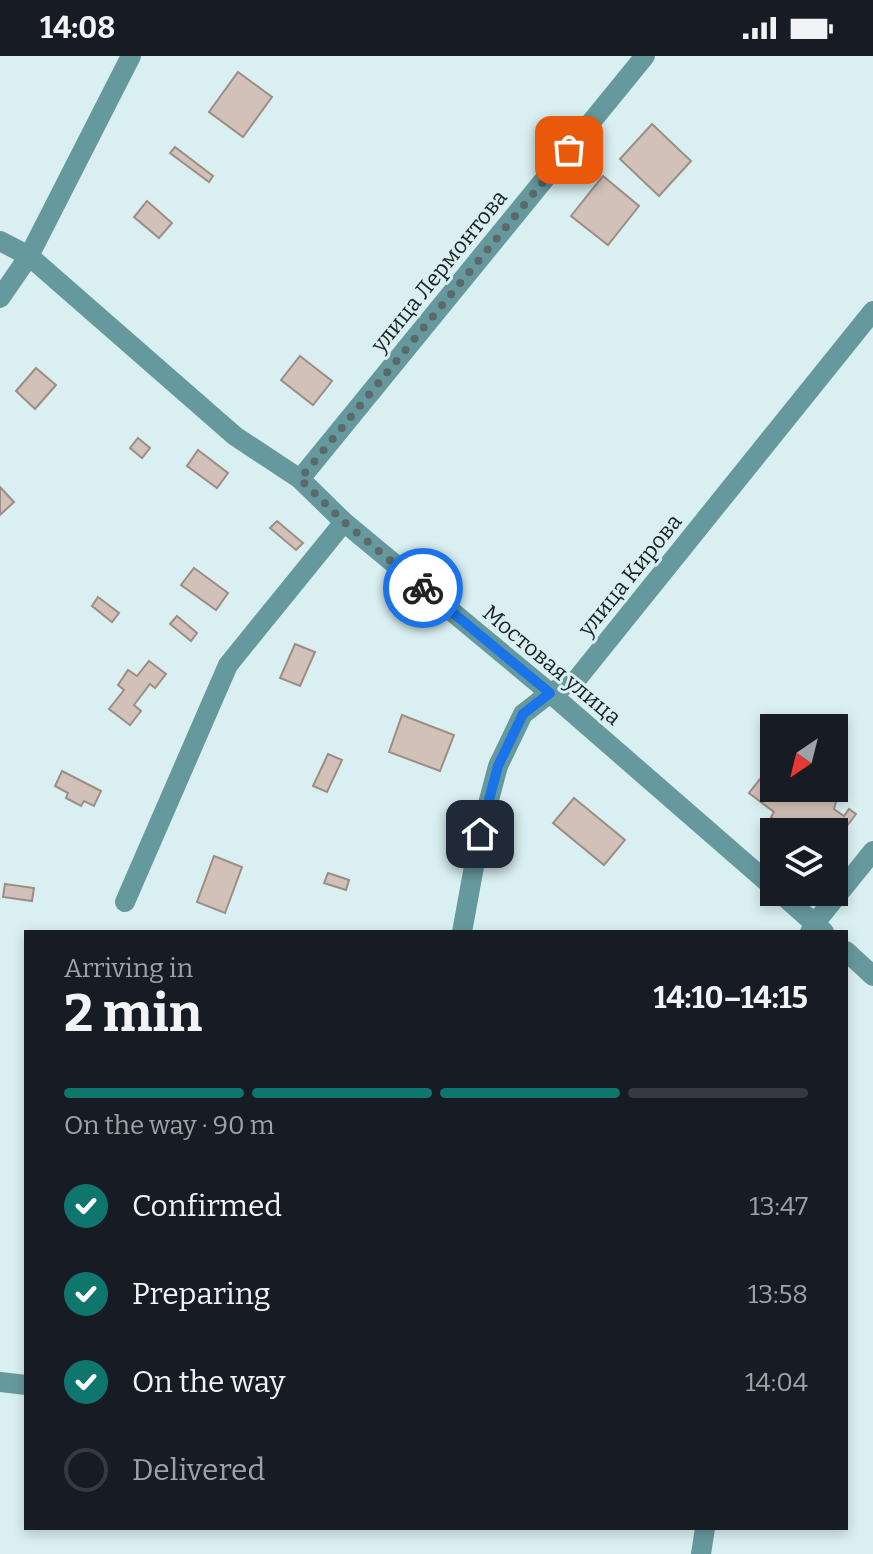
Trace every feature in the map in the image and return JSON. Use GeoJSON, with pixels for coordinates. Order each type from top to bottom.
{"type":"FeatureCollection","features":[{"type":"Feature","properties":{"kind":"street"},"geometry":{"type":"LineString","coordinates":[[0,298],[29,256],[131,56]]}},
{"type":"Feature","properties":{"kind":"street","name":"улица Лермонтова"},"geometry":{"type":"LineString","coordinates":[[300,479],[645,56]]}},
{"type":"Feature","properties":{"kind":"street","name":"Мостовая улица"},"geometry":{"type":"LineString","coordinates":[[0,241],[29,256],[235,436],[300,479],[344,522],[550,693],[760,876]]}},
{"type":"Feature","properties":{"kind":"street","name":"улица Кирова"},"geometry":{"type":"LineString","coordinates":[[462,930],[480,834],[498,766],[523,714],[550,693],[577,679],[873,311]]}},
{"type":"Feature","properties":{"kind":"street"},"geometry":{"type":"LineString","coordinates":[[125,902],[228,665],[344,522]]}},
{"type":"Feature","properties":{"kind":"street"},"geometry":{"type":"LineString","coordinates":[[793,906],[817,929],[873,851]]}},
{"type":"Feature","properties":{"kind":"street"},"geometry":{"type":"LineString","coordinates":[[848,953],[873,976]]}},
{"type":"Feature","properties":{"kind":"street"},"geometry":{"type":"LineString","coordinates":[[0,1382],[24,1385]]}},
{"type":"Feature","properties":{"kind":"street"},"geometry":{"type":"LineString","coordinates":[[701,1554],[705,1530]]}},
{"type":"Feature","properties":{"kind":"building"},"geometry":{"type":"Polygon","coordinates":[[[238,72],[272,97],[243,137],[209,112],[238,72]]]}},
{"type":"Feature","properties":{"kind":"building"},"geometry":{"type":"Polygon","coordinates":[[[652,124],[691,161],[659,196],[620,159],[652,124]]]}},
{"type":"Feature","properties":{"kind":"building"},"geometry":{"type":"Polygon","coordinates":[[[175,147],[213,176],[209,182],[170,153],[175,147]]]}},
{"type":"Feature","properties":{"kind":"building"},"geometry":{"type":"Polygon","coordinates":[[[603,176],[639,206],[608,245],[571,216],[603,176]]]}},
{"type":"Feature","properties":{"kind":"building"},"geometry":{"type":"Polygon","coordinates":[[[147,201],[172,223],[159,238],[134,217],[147,201]]]}},
{"type":"Feature","properties":{"kind":"building"},"geometry":{"type":"Polygon","coordinates":[[[300,356],[332,381],[313,405],[281,380],[300,356]]]}},
{"type":"Feature","properties":{"kind":"building"},"geometry":{"type":"Polygon","coordinates":[[[36,368],[56,385],[35,409],[16,391],[36,368]]]}},
{"type":"Feature","properties":{"kind":"building"},"geometry":{"type":"Polygon","coordinates":[[[138,438],[150,448],[142,458],[130,448],[138,438]]]}},
{"type":"Feature","properties":{"kind":"building"},"geometry":{"type":"Polygon","coordinates":[[[198,450],[228,473],[217,488],[187,466],[198,450]]]}},
{"type":"Feature","properties":{"kind":"building"},"geometry":{"type":"Polygon","coordinates":[[[0,487],[14,502],[0,515],[0,487]]]}},
{"type":"Feature","properties":{"kind":"building"},"geometry":{"type":"Polygon","coordinates":[[[277,521],[303,543],[296,550],[270,528],[277,521]]]}},
{"type":"Feature","properties":{"kind":"building"},"geometry":{"type":"Polygon","coordinates":[[[194,568],[228,593],[216,610],[181,585],[194,568]]]}},
{"type":"Feature","properties":{"kind":"building"},"geometry":{"type":"Polygon","coordinates":[[[98,597],[119,613],[112,622],[92,606],[98,597]]]}},
{"type":"Feature","properties":{"kind":"building"},"geometry":{"type":"Polygon","coordinates":[[[177,616],[197,633],[191,641],[170,624],[177,616]]]}},
{"type":"Feature","properties":{"kind":"building"},"geometry":{"type":"Polygon","coordinates":[[[295,644],[315,652],[300,686],[280,678],[295,644]]]}},
{"type":"Feature","properties":{"kind":"building"},"geometry":{"type":"Polygon","coordinates":[[[149,661],[166,674],[155,688],[150,684],[134,705],[141,711],[130,725],[109,709],[124,690],[118,685],[128,670],[137,676],[149,661]]]}},
{"type":"Feature","properties":{"kind":"building"},"geometry":{"type":"Polygon","coordinates":[[[402,715],[454,735],[440,771],[389,752],[402,715]]]}},
{"type":"Feature","properties":{"kind":"building"},"geometry":{"type":"Polygon","coordinates":[[[328,754],[342,760],[327,792],[313,786],[328,754]]]}},
{"type":"Feature","properties":{"kind":"building"},"geometry":{"type":"Polygon","coordinates":[[[62,771],[101,791],[94,806],[84,801],[81,806],[66,798],[68,793],[55,786],[62,771]]]}},
{"type":"Feature","properties":{"kind":"building"},"geometry":{"type":"Polygon","coordinates":[[[760,779],[760,801],[749,793],[760,779]]]}},
{"type":"Feature","properties":{"kind":"building"},"geometry":{"type":"Polygon","coordinates":[[[574,798],[625,840],[604,865],[553,823],[574,798]]]}},
{"type":"Feature","properties":{"kind":"building"},"geometry":{"type":"Polygon","coordinates":[[[761,802],[836,802],[834,809],[844,816],[849,809],[856,814],[848,825],[848,818],[772,818],[774,812],[761,802]]]}},
{"type":"Feature","properties":{"kind":"building"},"geometry":{"type":"Polygon","coordinates":[[[214,856],[242,867],[225,913],[197,902],[214,856]]]}},
{"type":"Feature","properties":{"kind":"building"},"geometry":{"type":"Polygon","coordinates":[[[328,873],[349,880],[346,890],[324,883],[328,873]]]}},
{"type":"Feature","properties":{"kind":"building"},"geometry":{"type":"Polygon","coordinates":[[[5,884],[34,888],[32,901],[3,897],[5,884]]]}},
{"type":"Feature","properties":{"kind":"way so far"},"geometry":{"type":"LineString","coordinates":[[423,588],[344,522],[300,479],[569,150]]}},
{"type":"Feature","properties":{"kind":"route"},"geometry":{"type":"LineString","coordinates":[[423,588],[550,693],[523,714],[498,766],[480,834]]}}]}
